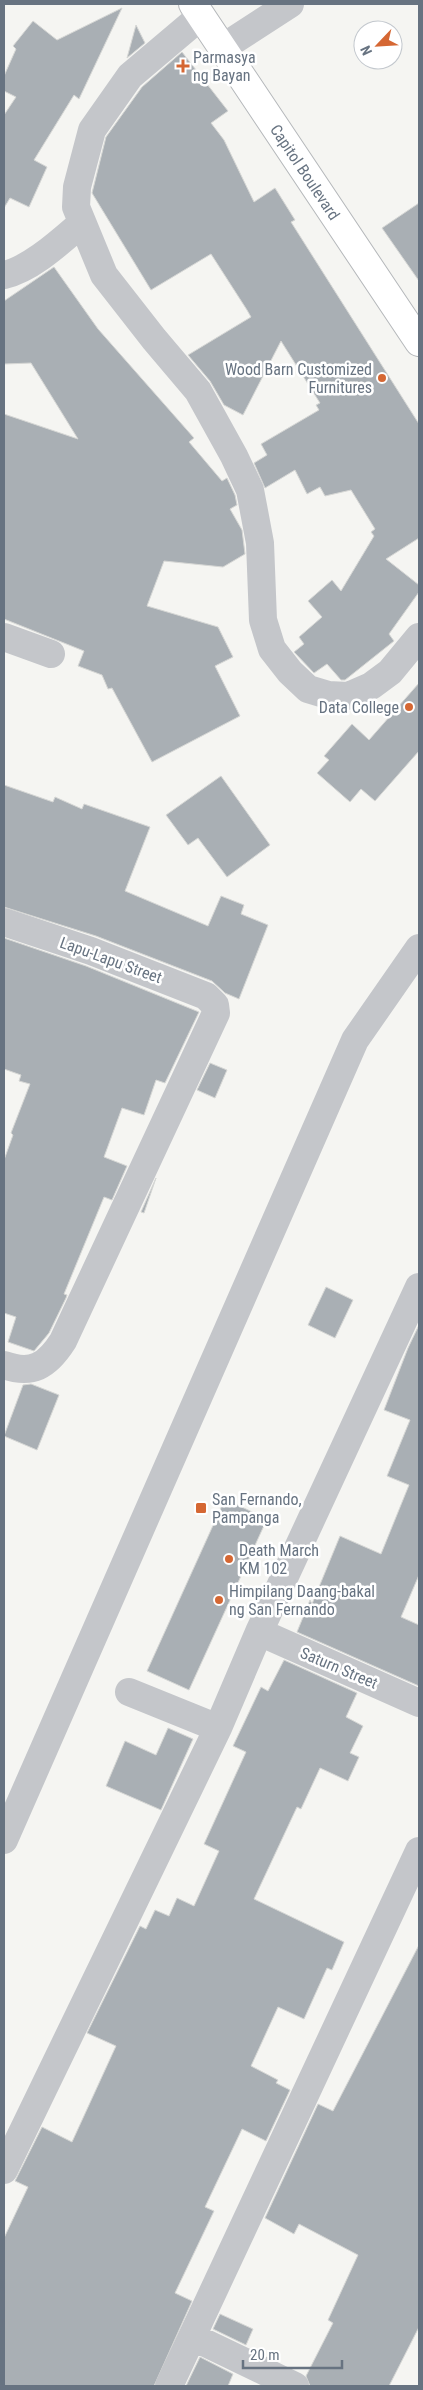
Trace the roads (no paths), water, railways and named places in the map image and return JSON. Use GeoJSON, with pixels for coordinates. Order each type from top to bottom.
{"type":"FeatureCollection","features":[{"type":"Feature","properties":{"kind":"main road","name":"Capitol Boulevard"},"geometry":{"type":"LineString","coordinates":[[197,10],[417,333]]}},
{"type":"Feature","properties":{"kind":"street"},"geometry":{"type":"LineString","coordinates":[[222,48],[290,4]]}},
{"type":"Feature","properties":{"kind":"street"},"geometry":{"type":"LineString","coordinates":[[197,10],[130,76],[92,130],[77,187],[76,207],[104,275],[198,391],[234,456],[250,490],[260,544],[263,620],[272,649],[290,672],[308,689],[328,695],[348,696],[370,686],[390,672],[419,637]]}},
{"type":"Feature","properties":{"kind":"street"},"geometry":{"type":"LineString","coordinates":[[4,275],[15,273],[57,244],[82,223]]}},
{"type":"Feature","properties":{"kind":"street"},"geometry":{"type":"LineString","coordinates":[[4,637],[51,654]]}},
{"type":"Feature","properties":{"kind":"street","name":"Lapu-Lapu Street"},"geometry":{"type":"LineString","coordinates":[[4,922],[91,951],[206,996],[215,1005],[216,1013],[63,1341],[46,1362],[33,1369],[20,1371],[4,1365]]}},
{"type":"Feature","properties":{"kind":"street"},"geometry":{"type":"LineString","coordinates":[[4,1840],[355,1040],[419,948]]}},
{"type":"Feature","properties":{"kind":"street"},"geometry":{"type":"LineString","coordinates":[[4,2170],[218,1728],[259,1632],[419,1287]]}},
{"type":"Feature","properties":{"kind":"street","name":"Saturn Street"},"geometry":{"type":"LineString","coordinates":[[259,1632],[419,1703]]}},
{"type":"Feature","properties":{"kind":"street"},"geometry":{"type":"LineString","coordinates":[[129,1692],[218,1728]]}},
{"type":"Feature","properties":{"kind":"street"},"geometry":{"type":"LineString","coordinates":[[170,2386],[419,1851]]}},
{"type":"Feature","properties":{"kind":"street"},"geometry":{"type":"LineString","coordinates":[[193,2337],[295,2386]]}},
{"type":"Feature","properties":{"kind":"place","name":"Parmasya ng Bayan"},"geometry":{"type":"Point","coordinates":[183,66]}},
{"type":"Feature","properties":{"kind":"place","name":"Wood Barn Customized Furnitures"},"geometry":{"type":"Point","coordinates":[382,378]}},
{"type":"Feature","properties":{"kind":"place","name":"Data College"},"geometry":{"type":"Point","coordinates":[409,707]}},
{"type":"Feature","properties":{"kind":"place","name":"San Fernando, Pampanga"},"geometry":{"type":"Point","coordinates":[201,1508]}},
{"type":"Feature","properties":{"kind":"place","name":"Death March KM 102"},"geometry":{"type":"Point","coordinates":[229,1559]}},
{"type":"Feature","properties":{"kind":"place","name":"Himpilang Daang-bakal ng San Fernando"},"geometry":{"type":"Point","coordinates":[219,1600]}}]}
